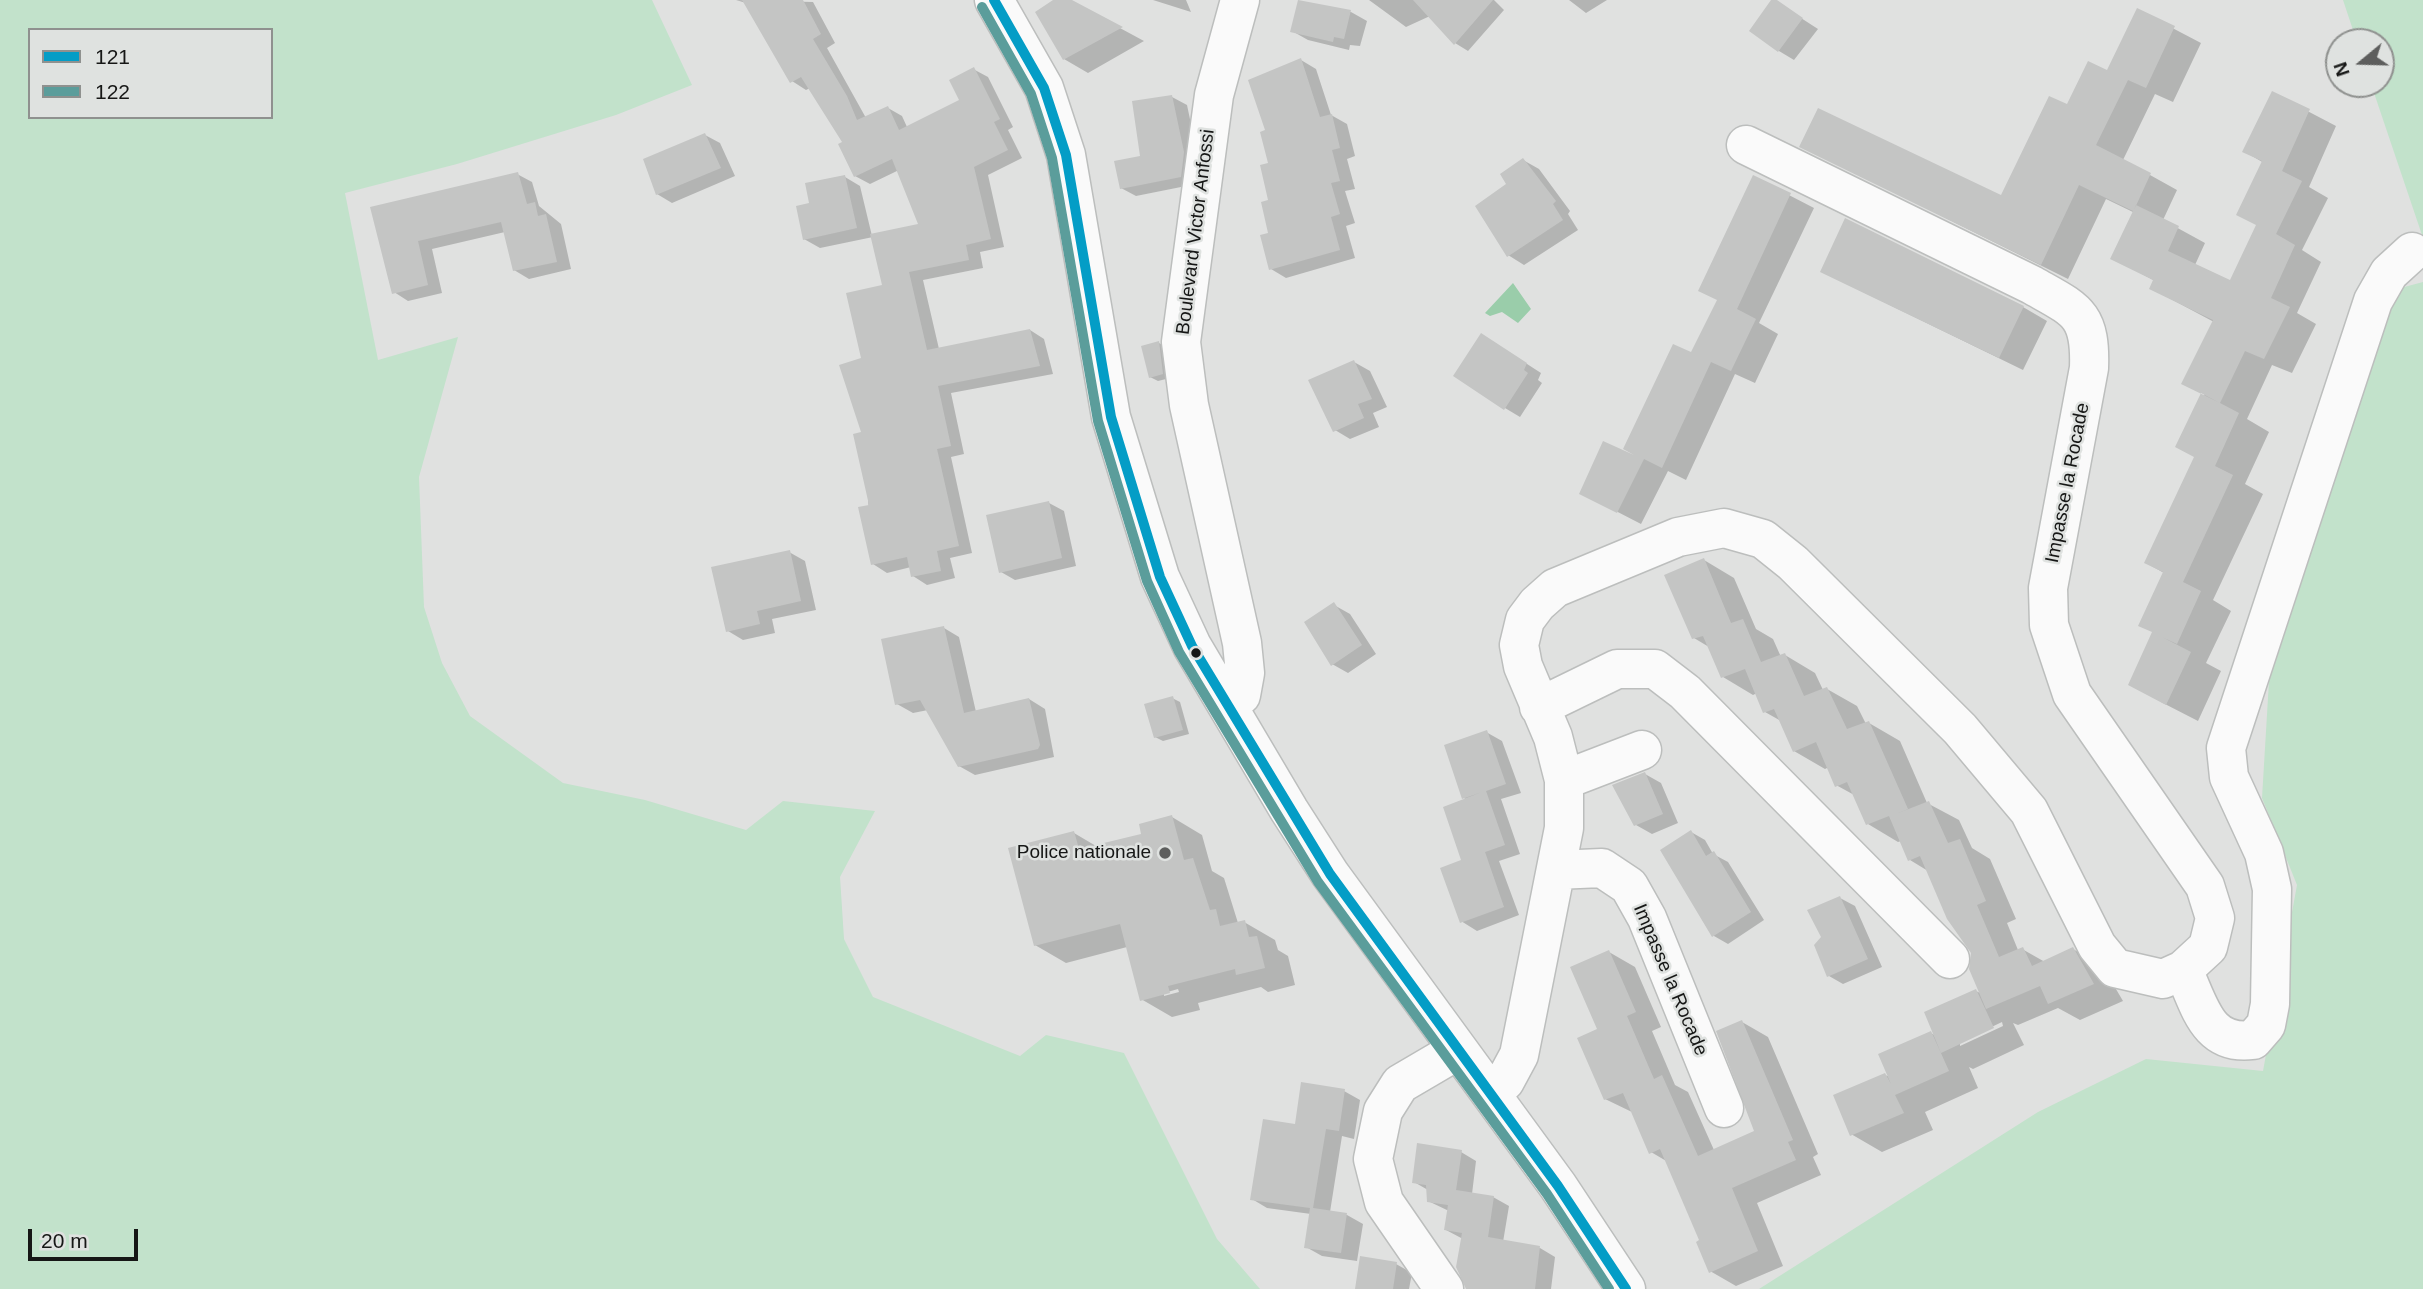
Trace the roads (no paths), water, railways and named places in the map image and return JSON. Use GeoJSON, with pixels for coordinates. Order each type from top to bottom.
{"type":"FeatureCollection","features":[{"type":"Feature","properties":{"kind":"street"},"geometry":{"type":"LineString","coordinates":[[994,0],[1044,88],[1066,155],[1111,417],[1160,578],[1192,646],[1330,874],[1558,1186],[1626,1289]]}},
{"type":"Feature","properties":{"kind":"street","name":"Boulevard Victor Anfossi"},"geometry":{"type":"LineString","coordinates":[[1225,702],[1241,695],[1245,673],[1242,642],[1189,405],[1181,342],[1214,95],[1240,0]]}},
{"type":"Feature","properties":{"kind":"street","name":"Impasse la Rocade"},"geometry":{"type":"LineString","coordinates":[[1746,145],[2032,285],[2078,311],[2090,342],[2089,368],[2048,589],[2049,625],[2072,694],[2205,886],[2215,918],[2208,947],[2183,970]]}},
{"type":"Feature","properties":{"kind":"street"},"geometry":{"type":"LineString","coordinates":[[1491,1094],[1505,1081],[1519,1055],[1564,828],[1564,780],[1553,737],[1523,666],[1519,645],[1525,620],[1536,604],[1555,588],[1678,537],[1724,528],[1763,539],[1793,563],[1960,729],[2029,811],[2097,946],[2115,968],[2163,979],[2183,970],[2215,1034],[2234,1042],[2253,1040],[2266,1025],[2270,1004],[2272,889],[2264,853],[2229,777],[2226,748],[2373,300],[2389,273],[2412,252]]}},
{"type":"Feature","properties":{"kind":"street"},"geometry":{"type":"LineString","coordinates":[[1539,708],[1617,669],[1656,669],[1685,692],[1950,959]]}},
{"type":"Feature","properties":{"kind":"street"},"geometry":{"type":"LineString","coordinates":[[1564,780],[1642,750]]}},
{"type":"Feature","properties":{"kind":"street","name":"Impasse la Rocade"},"geometry":{"type":"LineString","coordinates":[[1556,870],[1602,868],[1629,886],[1647,918],[1724,1108]]}},
{"type":"Feature","properties":{"kind":"street"},"geometry":{"type":"LineString","coordinates":[[1444,1289],[1384,1202],[1373,1159],[1383,1111],[1400,1084],[1458,1050]]}},
{"type":"Feature","properties":{"kind":"place","name":"Police nationale"},"geometry":{"type":"Point","coordinates":[1165,853]}}]}
